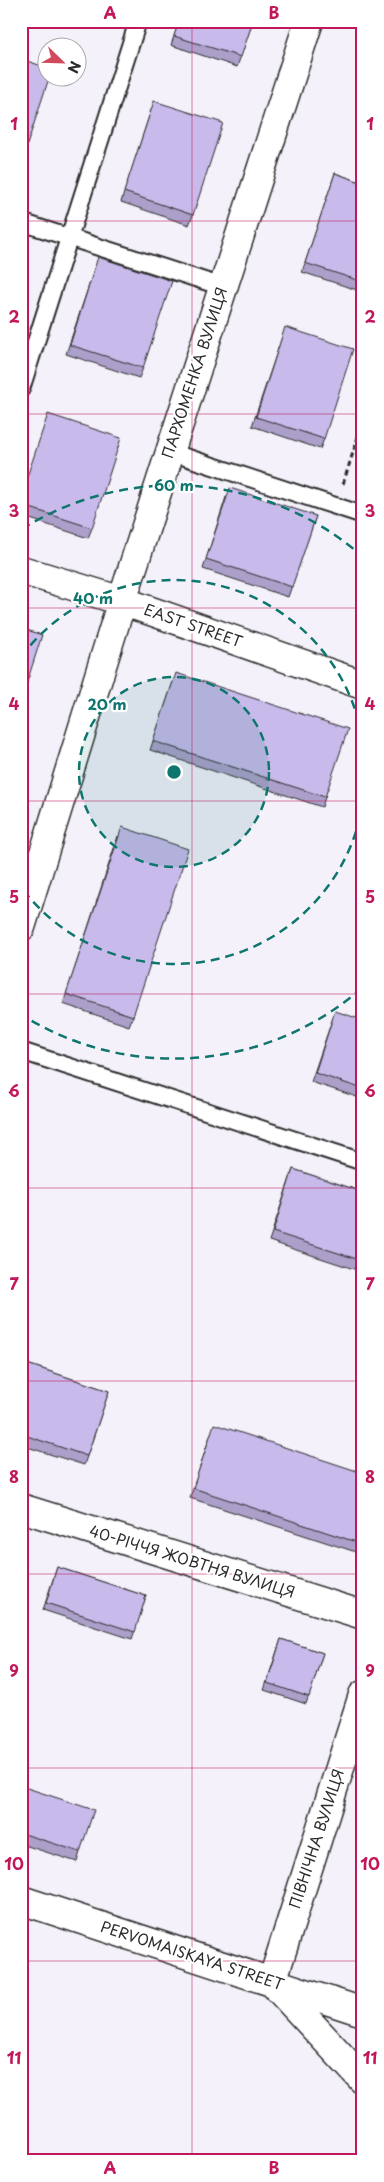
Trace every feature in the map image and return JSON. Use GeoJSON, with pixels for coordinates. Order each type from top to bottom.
{"type":"FeatureCollection","features":[{"type":"Feature","properties":{"kind":"street","name":"ПАРХОМЕНКА ВУЛИЦЯ"},"geometry":{"type":"LineString","coordinates":[[21,926],[122,601],[309,21]]}},
{"type":"Feature","properties":{"kind":"street","name":"EAST STREET"},"geometry":{"type":"LineString","coordinates":[[21,570],[122,601],[363,685]]}},
{"type":"Feature","properties":{"kind":"street","name":"40-РІЧЧЯ ЖОВТНЯ ВУЛИЦЯ"},"geometry":{"type":"LineString","coordinates":[[21,1508],[363,1615]]}},
{"type":"Feature","properties":{"kind":"street","name":"ПІВНІЧНА ВУЛИЦЯ"},"geometry":{"type":"LineString","coordinates":[[272,1982],[363,1695]]}},
{"type":"Feature","properties":{"kind":"street","name":"PERVOMAISKAYA STREET"},"geometry":{"type":"LineString","coordinates":[[21,1900],[363,2012]]}},
{"type":"Feature","properties":{"kind":"street"},"geometry":{"type":"LineString","coordinates":[[272,1982],[363,2080]]}},
{"type":"Feature","properties":{"kind":"lane"},"geometry":{"type":"LineString","coordinates":[[21,389],[138,21]]}},
{"type":"Feature","properties":{"kind":"lane"},"geometry":{"type":"LineString","coordinates":[[21,222],[223,287]]}},
{"type":"Feature","properties":{"kind":"lane"},"geometry":{"type":"LineString","coordinates":[[170,452],[363,515]]}},
{"type":"Feature","properties":{"kind":"lane"},"geometry":{"type":"LineString","coordinates":[[21,1051],[363,1162]]}},
{"type":"Feature","properties":{"kind":"path"},"geometry":{"type":"LineString","coordinates":[[336,506],[363,420]]}},
{"type":"Feature","properties":{"kind":"building"},"geometry":{"type":"Polygon","coordinates":[[[179,21],[253,21],[241,57],[174,36],[179,21]]]}},
{"type":"Feature","properties":{"kind":"building"},"geometry":{"type":"Polygon","coordinates":[[[21,59],[38,65],[38,88],[46,88],[23,157],[21,157],[21,59]]]}},
{"type":"Feature","properties":{"kind":"building"},"geometry":{"type":"Polygon","coordinates":[[[154,101],[223,123],[193,215],[124,192],[154,101]]]}},
{"type":"Feature","properties":{"kind":"building"},"geometry":{"type":"Polygon","coordinates":[[[335,173],[363,183],[363,282],[305,263],[335,173]]]}},
{"type":"Feature","properties":{"kind":"building"},"geometry":{"type":"Polygon","coordinates":[[[98,257],[172,281],[143,368],[70,345],[98,257]]]}},
{"type":"Feature","properties":{"kind":"building"},"geometry":{"type":"Polygon","coordinates":[[[285,327],[353,349],[324,439],[256,417],[285,327]]]}},
{"type":"Feature","properties":{"kind":"building"},"geometry":{"type":"Polygon","coordinates":[[[48,414],[121,438],[92,528],[21,505],[21,495],[48,414]]]}},
{"type":"Feature","properties":{"kind":"building"},"geometry":{"type":"Polygon","coordinates":[[[230,488],[316,516],[292,587],[206,559],[230,488]]]}},
{"type":"Feature","properties":{"kind":"building"},"geometry":{"type":"Polygon","coordinates":[[[21,628],[42,635],[21,701],[21,628]]]}},
{"type":"Feature","properties":{"kind":"building"},"geometry":{"type":"Polygon","coordinates":[[[176,673],[348,729],[325,797],[153,741],[176,673]]]}},
{"type":"Feature","properties":{"kind":"building"},"geometry":{"type":"Polygon","coordinates":[[[122,827],[188,849],[133,1016],[66,994],[122,827]]]}},
{"type":"Feature","properties":{"kind":"building"},"geometry":{"type":"Polygon","coordinates":[[[335,1011],[363,1020],[363,1089],[315,1073],[335,1011]]]}},
{"type":"Feature","properties":{"kind":"building"},"geometry":{"type":"Polygon","coordinates":[[[293,1169],[363,1192],[363,1261],[273,1232],[293,1169]]]}},
{"type":"Feature","properties":{"kind":"building"},"geometry":{"type":"Polygon","coordinates":[[[21,1362],[109,1391],[87,1456],[21,1434],[21,1362]]]}},
{"type":"Feature","properties":{"kind":"building"},"geometry":{"type":"Polygon","coordinates":[[[214,1424],[363,1473],[362,1544],[193,1488],[214,1424]]]}},
{"type":"Feature","properties":{"kind":"building"},"geometry":{"type":"Polygon","coordinates":[[[57,1567],[146,1596],[135,1632],[46,1603],[57,1567]]]}},
{"type":"Feature","properties":{"kind":"building"},"geometry":{"type":"Polygon","coordinates":[[[281,1639],[323,1653],[309,1697],[267,1683],[281,1639]]]}},
{"type":"Feature","properties":{"kind":"building"},"geometry":{"type":"Polygon","coordinates":[[[21,1786],[94,1810],[80,1852],[21,1833],[21,1786]]]}}]}
